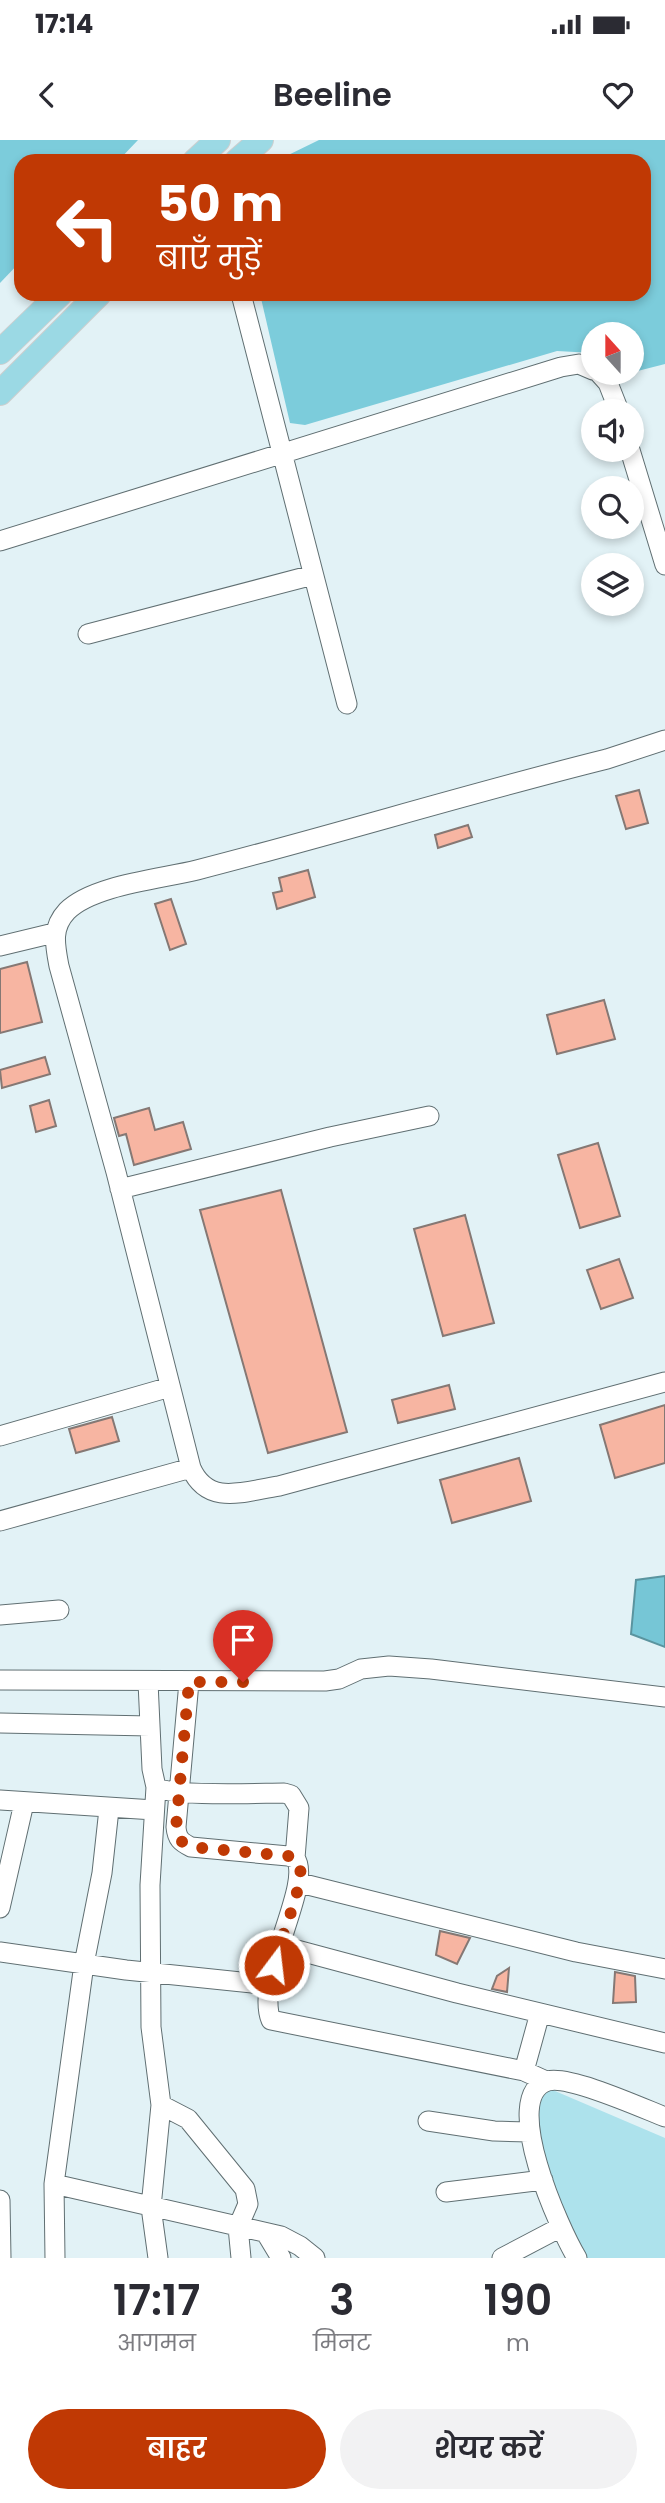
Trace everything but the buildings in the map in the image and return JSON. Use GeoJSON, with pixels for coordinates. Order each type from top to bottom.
{"type":"FeatureCollection","features":[{"type":"Feature","properties":{"kind":"main road"},"geometry":{"type":"LineString","coordinates":[[203,154],[218,140]]}},
{"type":"Feature","properties":{"kind":"main road"},"geometry":{"type":"LineString","coordinates":[[245,154],[261,140]]}},
{"type":"Feature","properties":{"kind":"main road"},"geometry":{"type":"LineString","coordinates":[[0,352],[53,301]]}},
{"type":"Feature","properties":{"kind":"main road"},"geometry":{"type":"LineString","coordinates":[[0,393],[92,301]]}},
{"type":"Feature","properties":{"kind":"street"},"geometry":{"type":"LineString","coordinates":[[243,301],[347,704]]}},
{"type":"Feature","properties":{"kind":"street"},"geometry":{"type":"LineString","coordinates":[[0,541],[561,367],[581,365]]}},
{"type":"Feature","properties":{"kind":"street"},"geometry":{"type":"LineString","coordinates":[[634,462],[665,565]]}},
{"type":"Feature","properties":{"kind":"street"},"geometry":{"type":"LineString","coordinates":[[88,634],[313,575]]}},
{"type":"Feature","properties":{"kind":"street"},"geometry":{"type":"LineString","coordinates":[[665,740],[607,759],[524,779],[196,870],[116,887],[84,900],[68,911],[54,933],[59,966],[120,1189],[191,1468],[204,1488],[210,1492],[237,1493],[279,1486],[665,1382]]}},
{"type":"Feature","properties":{"kind":"street"},"geometry":{"type":"LineString","coordinates":[[0,946],[54,933]]}},
{"type":"Feature","properties":{"kind":"street"},"geometry":{"type":"LineString","coordinates":[[120,1189],[330,1137],[429,1116]]}},
{"type":"Feature","properties":{"kind":"street"},"geometry":{"type":"LineString","coordinates":[[0,1436],[170,1387]]}},
{"type":"Feature","properties":{"kind":"street"},"geometry":{"type":"LineString","coordinates":[[0,1521],[191,1468]]}},
{"type":"Feature","properties":{"kind":"street"},"geometry":{"type":"LineString","coordinates":[[0,1615],[60,1610]]}},
{"type":"Feature","properties":{"kind":"street"},"geometry":{"type":"LineString","coordinates":[[0,1680],[325,1681],[339,1679],[361,1669],[389,1666],[499,1676],[665,1697]]}},
{"type":"Feature","properties":{"kind":"street"},"geometry":{"type":"LineString","coordinates":[[148,1682],[152,1769],[156,1787],[150,1885],[151,2027],[161,2105],[151,2207],[158,2258]]}},
{"type":"Feature","properties":{"kind":"street"},"geometry":{"type":"LineString","coordinates":[[181,1842],[176,1828],[189,1682]]}},
{"type":"Feature","properties":{"kind":"street"},"geometry":{"type":"LineString","coordinates":[[0,1723],[150,1726]]}},
{"type":"Feature","properties":{"kind":"street"},"geometry":{"type":"LineString","coordinates":[[156,1787],[160,1790],[180,1791],[284,1793],[291,1795],[299,1808],[295,1858],[300,1866],[300,1883],[278,1945],[270,1985],[268,2012],[274,2022],[372,2039],[524,2071],[546,2081],[565,2082],[620,2099],[665,2117]]}},
{"type":"Feature","properties":{"kind":"street"},"geometry":{"type":"LineString","coordinates":[[0,1800],[154,1811]]}},
{"type":"Feature","properties":{"kind":"street"},"geometry":{"type":"LineString","coordinates":[[0,1908],[24,1803]]}},
{"type":"Feature","properties":{"kind":"street"},"geometry":{"type":"LineString","coordinates":[[55,2258],[54,2184],[84,1964],[102,1873],[109,1809]]}},
{"type":"Feature","properties":{"kind":"street"},"geometry":{"type":"LineString","coordinates":[[152,1839],[181,1842],[202,1848],[295,1858]]}},
{"type":"Feature","properties":{"kind":"street"},"geometry":{"type":"LineString","coordinates":[[300,1883],[576,1952],[665,1969]]}},
{"type":"Feature","properties":{"kind":"street"},"geometry":{"type":"LineString","coordinates":[[278,1945],[665,2043]]}},
{"type":"Feature","properties":{"kind":"street"},"geometry":{"type":"LineString","coordinates":[[0,1952],[151,1973],[270,1985]]}},
{"type":"Feature","properties":{"kind":"street"},"geometry":{"type":"LineString","coordinates":[[524,2071],[540,2013]]}},
{"type":"Feature","properties":{"kind":"street"},"geometry":{"type":"LineString","coordinates":[[546,2081],[538,2087],[530,2105],[529,2133],[561,2227],[577,2258]]}},
{"type":"Feature","properties":{"kind":"street"},"geometry":{"type":"LineString","coordinates":[[161,2105],[188,2119],[244,2189],[248,2204],[237,2227],[241,2258]]}},
{"type":"Feature","properties":{"kind":"street"},"geometry":{"type":"LineString","coordinates":[[428,2121],[494,2131],[529,2133]]}},
{"type":"Feature","properties":{"kind":"street"},"geometry":{"type":"LineString","coordinates":[[446,2192],[543,2180]]}},
{"type":"Feature","properties":{"kind":"street"},"geometry":{"type":"LineString","coordinates":[[54,2184],[266,2233],[294,2242],[315,2258]]}},
{"type":"Feature","properties":{"kind":"street"},"geometry":{"type":"LineString","coordinates":[[0,2200],[1,2258]]}},
{"type":"Feature","properties":{"kind":"street"},"geometry":{"type":"LineString","coordinates":[[502,2258],[561,2227]]}},
{"type":"Feature","properties":{"kind":"street"},"geometry":{"type":"LineString","coordinates":[[266,2233],[281,2258]]}},
{"type":"Feature","properties":{"kind":"shaded area"},"geometry":{"type":"Polygon","coordinates":[[[0,140],[138,140],[125,154],[14,154],[14,268],[0,283],[0,140]]]}},
{"type":"Feature","properties":{"kind":"shaded area"},"geometry":{"type":"Polygon","coordinates":[[[319,140],[665,140],[665,364],[644,369],[644,322],[581,322],[581,352],[557,351],[305,425],[290,423],[262,301],[651,301],[651,154],[290,154],[319,140]]]}},
{"type":"Feature","properties":{"kind":"shaded area"},"geometry":{"type":"Polygon","coordinates":[[[665,1576],[665,1647],[631,1634],[636,1580],[665,1576]]]}},
{"type":"Feature","properties":{"kind":"shaded area"},"geometry":{"type":"Polygon","coordinates":[[[541,2085],[665,2138],[665,2258],[579,2258],[535,2128],[541,2085]]]}},
{"type":"Feature","properties":{"kind":"route"},"geometry":{"type":"LineString","coordinates":[[243,1682],[189,1682],[176,1828],[181,1842],[191,1847],[288,1856],[298,1862],[300,1883],[278,1945],[274,1965]]}}]}
